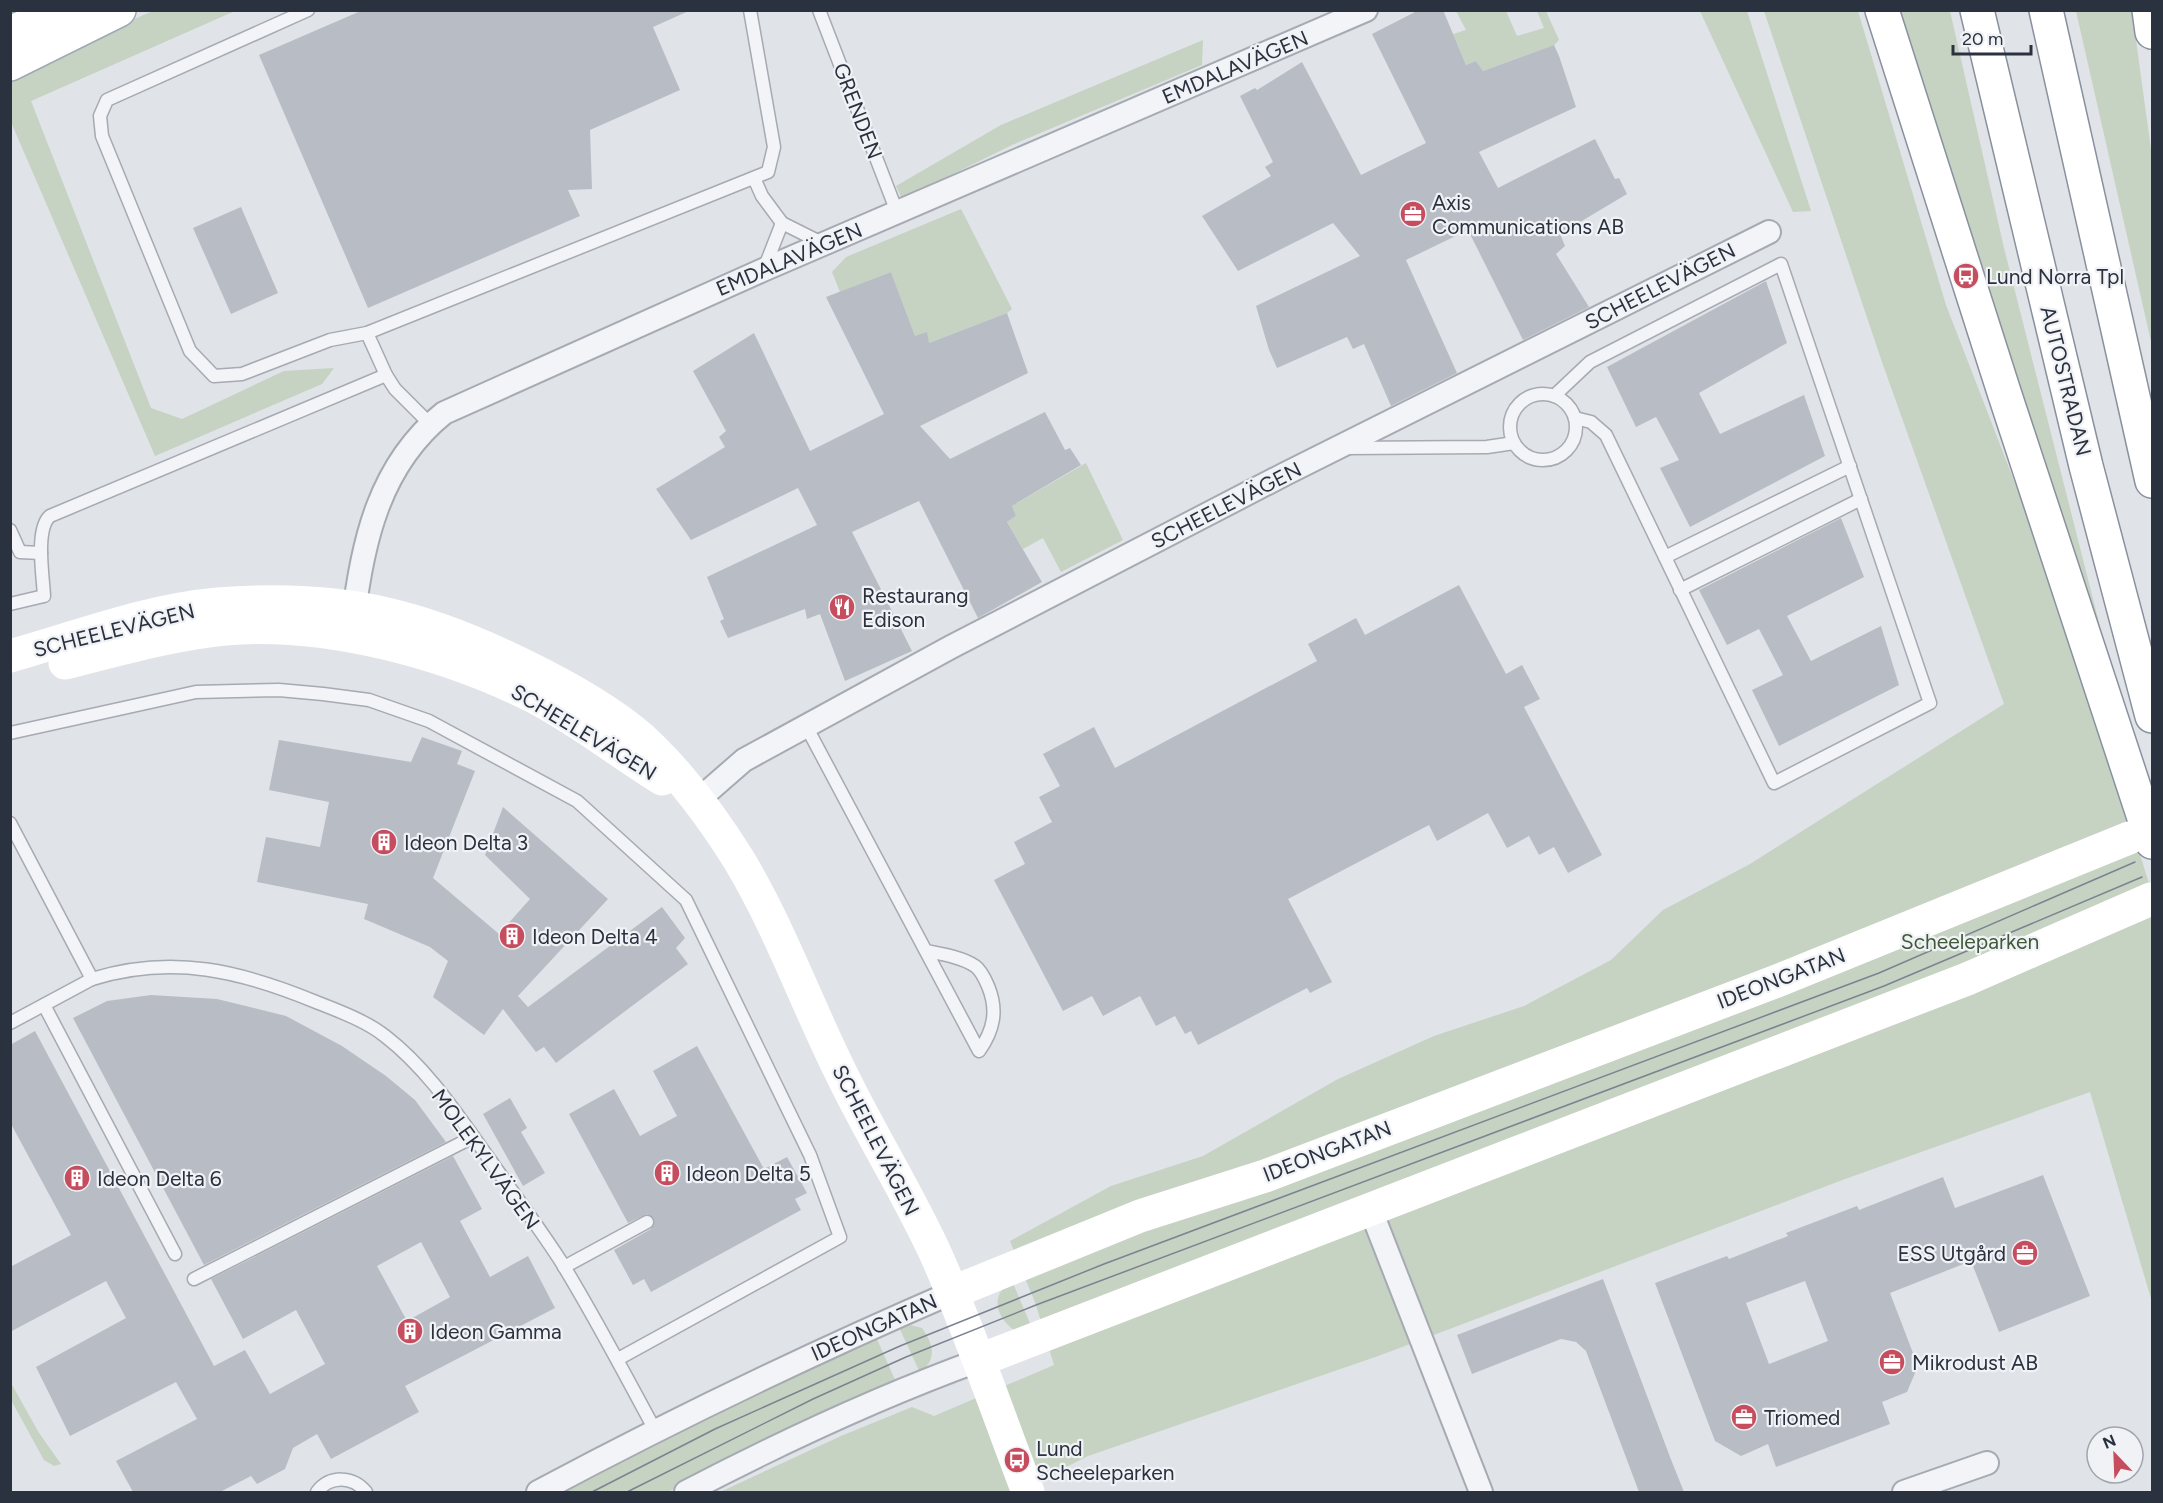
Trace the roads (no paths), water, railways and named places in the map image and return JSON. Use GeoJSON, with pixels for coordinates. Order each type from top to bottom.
{"type":"FeatureCollection","features":[{"type":"Feature","properties":{"kind":"main road"},"geometry":{"type":"LineString","coordinates":[[10,33],[63,10]]}},
{"type":"Feature","properties":{"kind":"main road"},"geometry":{"type":"LineString","coordinates":[[10,64],[119,10]]}},
{"type":"Feature","properties":{"kind":"main road"},"geometry":{"type":"LineString","coordinates":[[1882,10],[2007,403],[2141,840]]}},
{"type":"Feature","properties":{"kind":"main road","name":"AUTOSTRADAN"},"geometry":{"type":"LineString","coordinates":[[1977,10],[2086,466],[2152,716]]}},
{"type":"Feature","properties":{"kind":"main road"},"geometry":{"type":"LineString","coordinates":[[2046,10],[2152,481]]}},
{"type":"Feature","properties":{"kind":"main road"},"geometry":{"type":"LineString","coordinates":[[2149,10],[2152,32]]}},
{"type":"Feature","properties":{"kind":"main road","name":"SCHEELEVÄGEN"},"geometry":{"type":"LineString","coordinates":[[10,656],[158,615],[215,605],[295,601],[486,675],[537,699],[697,801],[752,884],[794,969],[844,1080],[931,1245],[980,1360],[1028,1492]]}},
{"type":"Feature","properties":{"kind":"main road","name":"SCHEELEVÄGEN"},"geometry":{"type":"LineString","coordinates":[[10,677],[202,632],[228,629],[292,630],[353,622]]}},
{"type":"Feature","properties":{"kind":"main road","name":"IDEONGATAN"},"geometry":{"type":"LineString","coordinates":[[951,1293],[1140,1216],[1265,1176],[2141,840]]}},
{"type":"Feature","properties":{"kind":"main road"},"geometry":{"type":"LineString","coordinates":[[980,1360],[1967,979],[2151,899]]}},
{"type":"Feature","properties":{"kind":"street","name":"EMDALAVÄGEN"},"geometry":{"type":"LineString","coordinates":[[353,622],[372,526],[388,478],[404,452],[430,424],[460,404],[763,270],[1366,10]]}},
{"type":"Feature","properties":{"kind":"street","name":"SCHEELEVÄGEN"},"geometry":{"type":"LineString","coordinates":[[697,801],[744,760],[1160,538],[1769,232]]}},
{"type":"Feature","properties":{"kind":"street"},"geometry":{"type":"LineString","coordinates":[[1370,1208],[1481,1492]]}},
{"type":"Feature","properties":{"kind":"street","name":"IDEONGATAN"},"geometry":{"type":"LineString","coordinates":[[538,1492],[655,1430],[816,1352],[951,1293]]}},
{"type":"Feature","properties":{"kind":"street"},"geometry":{"type":"LineString","coordinates":[[687,1492],[821,1424],[917,1383],[980,1360]]}},
{"type":"Feature","properties":{"kind":"street"},"geometry":{"type":"LineString","coordinates":[[1904,1492],[1987,1463]]}},
{"type":"Feature","properties":{"kind":"lane"},"geometry":{"type":"LineString","coordinates":[[308,10],[107,100],[100,116],[102,136],[190,351],[214,376],[242,374],[330,340],[367,333],[768,172],[774,147],[750,10]]}},
{"type":"Feature","properties":{"kind":"lane","name":"GRENDEN"},"geometry":{"type":"LineString","coordinates":[[819,10],[897,212]]}},
{"type":"Feature","properties":{"kind":"lane"},"geometry":{"type":"LineString","coordinates":[[754,178],[762,196],[782,223],[824,244]]}},
{"type":"Feature","properties":{"kind":"lane"},"geometry":{"type":"LineString","coordinates":[[763,270],[782,223]]}},
{"type":"Feature","properties":{"kind":"lane"},"geometry":{"type":"LineString","coordinates":[[1554,396],[1590,362],[1781,264],[1930,703],[1774,783],[1605,435],[1592,422],[1575,418]]}},
{"type":"Feature","properties":{"kind":"lane"},"geometry":{"type":"LineString","coordinates":[[367,333],[395,389],[430,424]]}},
{"type":"Feature","properties":{"kind":"lane"},"geometry":{"type":"LineString","coordinates":[[10,604],[44,596],[41,553],[44,526],[50,516],[386,375]]}},
{"type":"Feature","properties":{"kind":"lane"},"geometry":{"type":"LineString","coordinates":[[1543,394],[1554,396],[1564,401],[1575,418],[1574,439],[1561,455],[1540,460],[1530,457],[1514,443],[1511,421],[1522,402],[1543,394]]}},
{"type":"Feature","properties":{"kind":"lane"},"geometry":{"type":"LineString","coordinates":[[1338,448],[1487,447],[1514,443]]}},
{"type":"Feature","properties":{"kind":"lane"},"geometry":{"type":"LineString","coordinates":[[1665,557],[1850,466]]}},
{"type":"Feature","properties":{"kind":"lane"},"geometry":{"type":"LineString","coordinates":[[1680,590],[1861,499]]}},
{"type":"Feature","properties":{"kind":"lane"},"geometry":{"type":"LineString","coordinates":[[10,530],[20,552],[41,553]]}},
{"type":"Feature","properties":{"kind":"lane"},"geometry":{"type":"LineString","coordinates":[[10,733],[196,692],[279,690],[369,700],[429,721],[577,801],[686,900],[810,1155],[840,1237],[618,1359]]}},
{"type":"Feature","properties":{"kind":"lane"},"geometry":{"type":"LineString","coordinates":[[806,726],[979,1051],[988,1037],[994,1020],[994,1000],[983,975],[976,966],[926,951]]}},
{"type":"Feature","properties":{"kind":"lane"},"geometry":{"type":"LineString","coordinates":[[10,823],[92,979]]}},
{"type":"Feature","properties":{"kind":"lane","name":"MOLEKYLVÄGEN"},"geometry":{"type":"LineString","coordinates":[[10,1023],[92,979],[139,968],[177,966],[217,970],[267,982],[384,1034],[462,1118],[564,1267],[618,1359],[655,1430]]}},
{"type":"Feature","properties":{"kind":"lane"},"geometry":{"type":"LineString","coordinates":[[44,1005],[175,1254]]}},
{"type":"Feature","properties":{"kind":"lane"},"geometry":{"type":"LineString","coordinates":[[194,1280],[473,1137]]}},
{"type":"Feature","properties":{"kind":"lane"},"geometry":{"type":"LineString","coordinates":[[564,1267],[647,1222]]}},
{"type":"Feature","properties":{"kind":"lane"},"geometry":{"type":"LineString","coordinates":[[317,1492],[327,1483],[345,1480],[361,1487],[366,1492]]}},
{"type":"Feature","properties":{"kind":"tram line"},"geometry":{"type":"LineString","coordinates":[[592,1492],[715,1429],[900,1346],[1104,1264],[1879,973],[2135,862]]}},
{"type":"Feature","properties":{"kind":"tram line"},"geometry":{"type":"LineString","coordinates":[[627,1492],[813,1399],[906,1357],[1036,1305],[1884,986],[2142,877]]}},
{"type":"Feature","properties":{"kind":"place","name":"Axis Communications AB"},"geometry":{"type":"Point","coordinates":[1413,214]}},
{"type":"Feature","properties":{"kind":"place","name":"Lund Norra Tpl"},"geometry":{"type":"Point","coordinates":[1966,276]}},
{"type":"Feature","properties":{"kind":"place","name":"Restaurang Edison"},"geometry":{"type":"Point","coordinates":[842,607]}},
{"type":"Feature","properties":{"kind":"place","name":"Ideon Delta 3"},"geometry":{"type":"Point","coordinates":[384,842]}},
{"type":"Feature","properties":{"kind":"place","name":"Ideon Delta 4"},"geometry":{"type":"Point","coordinates":[512,936]}},
{"type":"Feature","properties":{"kind":"place","name":"Ideon Delta 5"},"geometry":{"type":"Point","coordinates":[667,1173]}},
{"type":"Feature","properties":{"kind":"place","name":"Ideon Delta 6"},"geometry":{"type":"Point","coordinates":[77,1178]}},
{"type":"Feature","properties":{"kind":"place","name":"ESS Utgård"},"geometry":{"type":"Point","coordinates":[2025,1253]}},
{"type":"Feature","properties":{"kind":"place","name":"Ideon Gamma"},"geometry":{"type":"Point","coordinates":[410,1331]}},
{"type":"Feature","properties":{"kind":"place","name":"Mikrodust AB"},"geometry":{"type":"Point","coordinates":[1892,1362]}},
{"type":"Feature","properties":{"kind":"place","name":"Triomed"},"geometry":{"type":"Point","coordinates":[1744,1417]}},
{"type":"Feature","properties":{"kind":"place","name":"Lund Scheeleparken"},"geometry":{"type":"Point","coordinates":[1017,1460]}},
{"type":"Feature","properties":{"kind":"park label","name":"Scheeleparken"},"geometry":{"type":"Point","coordinates":[1970,941]}}]}
